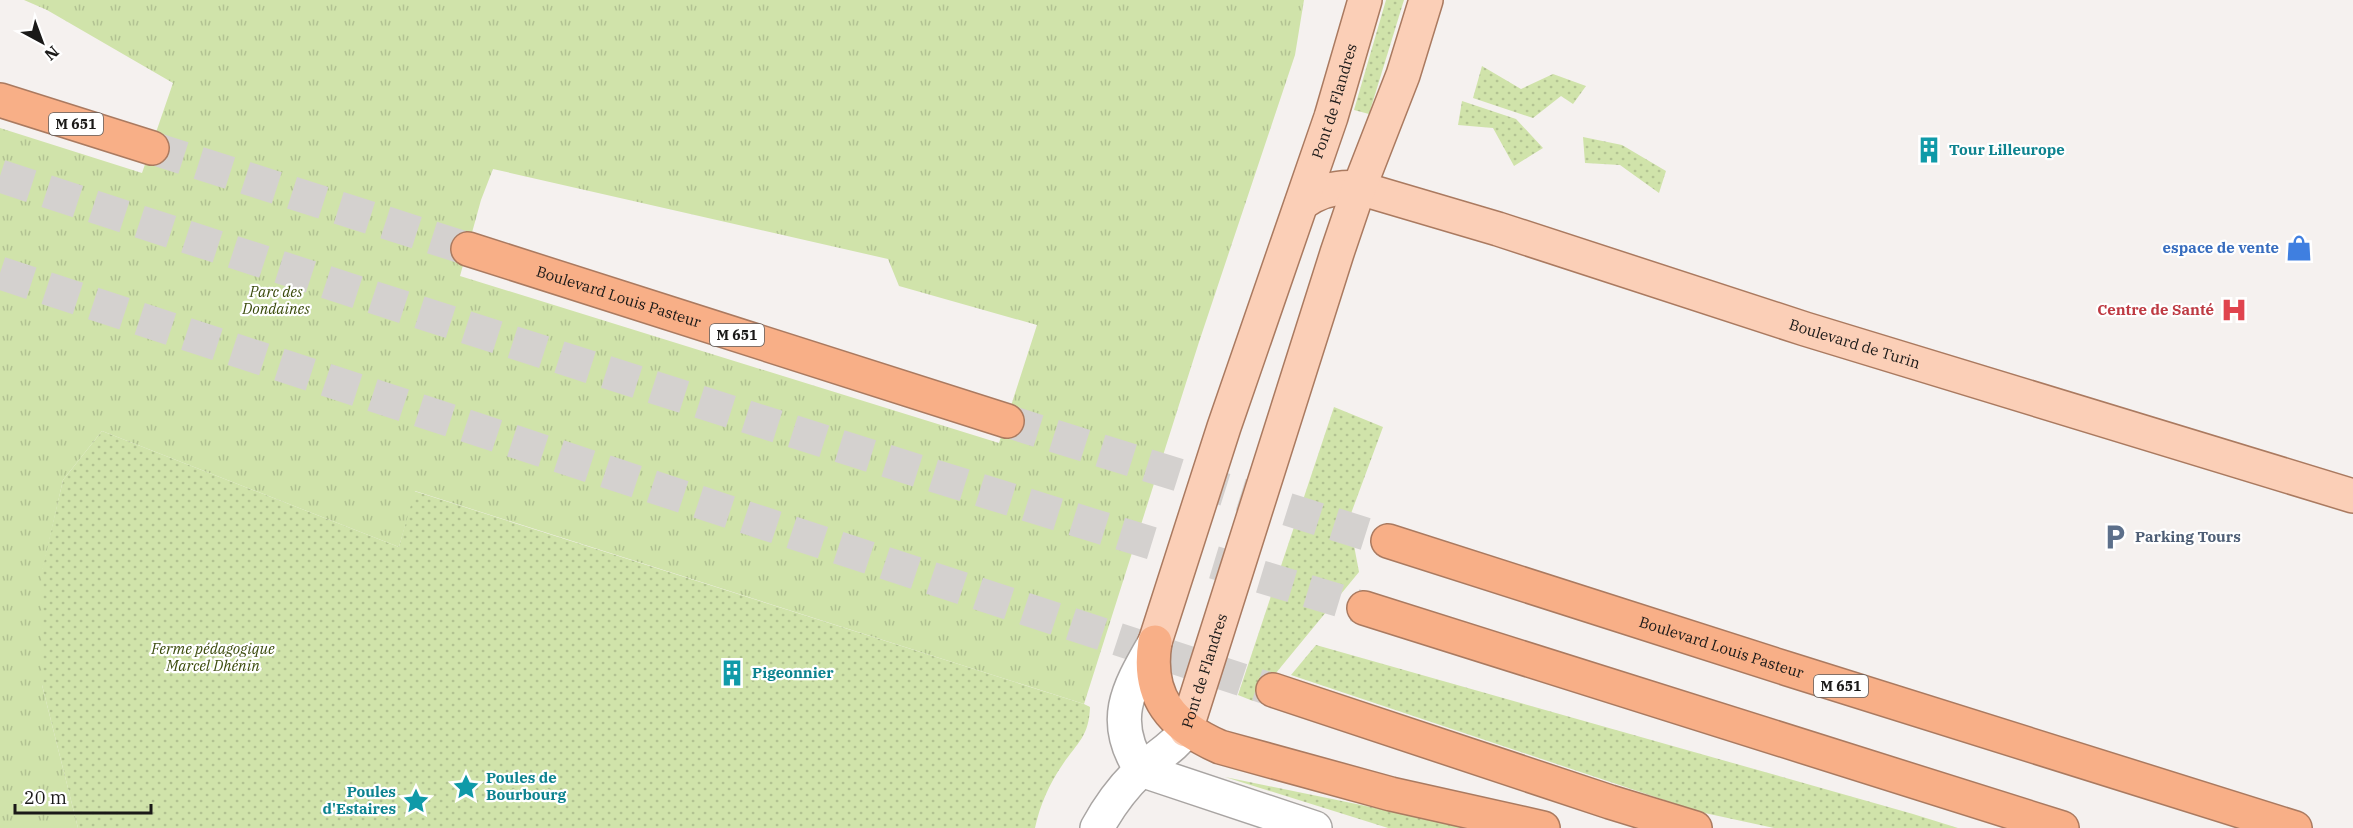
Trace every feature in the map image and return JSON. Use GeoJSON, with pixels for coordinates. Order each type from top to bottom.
{"type":"FeatureCollection","features":[{"type":"Feature","properties":{"kind":"highway","name":"M 651"},"geometry":{"type":"LineString","coordinates":[[0,100],[152,148]]}},
{"type":"Feature","properties":{"kind":"highway","name":"Boulevard Louis Pasteur"},"geometry":{"type":"LineString","coordinates":[[468,249],[1006,421]]}},
{"type":"Feature","properties":{"kind":"highway","name":"Boulevard Louis Pasteur"},"geometry":{"type":"LineString","coordinates":[[1388,541],[2295,828]]}},
{"type":"Feature","properties":{"kind":"highway"},"geometry":{"type":"LineString","coordinates":[[1364,608],[2062,828]]}},
{"type":"Feature","properties":{"kind":"highway"},"geometry":{"type":"LineString","coordinates":[[1155,642],[1152,658],[1155,683],[1169,711],[1186,730],[1220,747],[1391,794],[1543,828]]}},
{"type":"Feature","properties":{"kind":"highway"},"geometry":{"type":"LineString","coordinates":[[1273,690],[1695,828]]}},
{"type":"Feature","properties":{"kind":"main road","name":"Pont de Flandres"},"geometry":{"type":"LineString","coordinates":[[1155,642],[1224,427],[1302,203],[1360,23],[1365,0]]}},
{"type":"Feature","properties":{"kind":"main road","name":"Pont de Flandres"},"geometry":{"type":"LineString","coordinates":[[1186,730],[1359,188],[1403,75],[1427,4]]}},
{"type":"Feature","properties":{"kind":"main road"},"geometry":{"type":"LineString","coordinates":[[1302,203],[1324,190],[1359,188]]}},
{"type":"Feature","properties":{"kind":"main road","name":"Boulevard de Turin"},"geometry":{"type":"LineString","coordinates":[[1359,188],[1510,232],[1805,329],[2353,496]]}},
{"type":"Feature","properties":{"kind":"street","name":"Pont de Flandres"},"geometry":{"type":"LineString","coordinates":[[1155,642],[1139,670],[1128,697],[1123,721],[1127,746],[1141,770],[1175,744],[1186,730]]}},
{"type":"Feature","properties":{"kind":"street"},"geometry":{"type":"LineString","coordinates":[[1097,828],[1114,799],[1141,770],[1315,828]]}},
{"type":"Feature","properties":{"kind":"green space","name":"Parc des Dondaines"},"geometry":{"type":"Polygon","coordinates":[[[24,0],[1304,0],[1295,55],[1199,342],[1084,704],[415,491],[399,547],[102,431],[63,480],[42,572],[42,685],[78,828],[0,828],[0,128],[142,173],[173,83],[47,10],[24,0]],[[493,169],[481,200],[460,276],[999,443],[1037,325],[899,286],[888,259],[493,169]]]}},
{"type":"Feature","properties":{"kind":"green space"},"geometry":{"type":"Polygon","coordinates":[[[1386,0],[1404,0],[1369,114],[1354,110],[1386,0]]]}},
{"type":"Feature","properties":{"kind":"green space"},"geometry":{"type":"Polygon","coordinates":[[[1482,66],[1521,89],[1553,74],[1586,86],[1573,104],[1561,96],[1533,118],[1473,98],[1482,66]]]}},
{"type":"Feature","properties":{"kind":"green space"},"geometry":{"type":"Polygon","coordinates":[[[1462,101],[1516,119],[1543,148],[1514,166],[1493,128],[1458,125],[1462,101]]]}},
{"type":"Feature","properties":{"kind":"green space"},"geometry":{"type":"Polygon","coordinates":[[[1583,137],[1622,145],[1666,171],[1659,193],[1620,165],[1585,163],[1583,137]]]}},
{"type":"Feature","properties":{"kind":"green space"},"geometry":{"type":"Polygon","coordinates":[[[1334,407],[1383,427],[1349,519],[1359,572],[1253,701],[1238,695],[1334,407]]]}},
{"type":"Feature","properties":{"kind":"green space","name":"Ferme pédagogique Marcel Dhénin"},"geometry":{"type":"Polygon","coordinates":[[[102,431],[399,547],[414,491],[1084,704],[1090,707],[1085,732],[1049,787],[1035,828],[78,828],[42,685],[40,578],[63,480],[102,431]]]}},
{"type":"Feature","properties":{"kind":"green space"},"geometry":{"type":"Polygon","coordinates":[[[1316,645],[1958,828],[1774,828],[1700,812],[1291,675],[1316,645]]]}},
{"type":"Feature","properties":{"kind":"green space"},"geometry":{"type":"Polygon","coordinates":[[[1225,777],[1473,828],[1388,828],[1225,777]]]}},
{"type":"Feature","properties":{"kind":"tunnel"},"geometry":{"type":"LineString","coordinates":[[152,148],[468,249]]}},
{"type":"Feature","properties":{"kind":"tunnel"},"geometry":{"type":"LineString","coordinates":[[0,176],[680,396],[1364,608]]}},
{"type":"Feature","properties":{"kind":"tunnel"},"geometry":{"type":"LineString","coordinates":[[0,273],[1273,690]]}},
{"type":"Feature","properties":{"kind":"tunnel"},"geometry":{"type":"LineString","coordinates":[[1007,421],[1388,541]]}},
{"type":"Feature","properties":{"kind":"place","name":"Tour Lilleurope"},"geometry":{"type":"Point","coordinates":[1929,150]}},
{"type":"Feature","properties":{"kind":"place","name":"espace de vente"},"geometry":{"type":"Point","coordinates":[2299,248]}},
{"type":"Feature","properties":{"kind":"place","name":"Centre de Santé"},"geometry":{"type":"Point","coordinates":[2234,310]}},
{"type":"Feature","properties":{"kind":"place","name":"Parking Tours"},"geometry":{"type":"Point","coordinates":[2115,537]}},
{"type":"Feature","properties":{"kind":"place","name":"Pigeonnier"},"geometry":{"type":"Point","coordinates":[732,673]}},
{"type":"Feature","properties":{"kind":"place","name":"Poules de Bourbourg"},"geometry":{"type":"Point","coordinates":[466,787]}},
{"type":"Feature","properties":{"kind":"place","name":"Poules d'Estaires"},"geometry":{"type":"Point","coordinates":[416,801]}}]}
